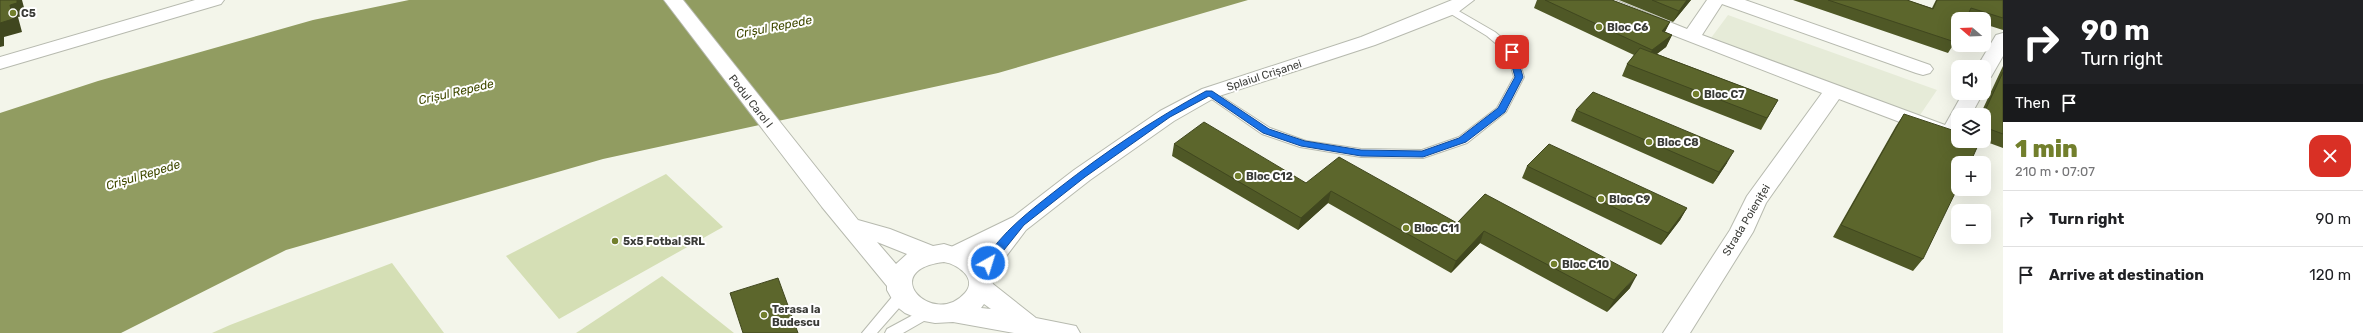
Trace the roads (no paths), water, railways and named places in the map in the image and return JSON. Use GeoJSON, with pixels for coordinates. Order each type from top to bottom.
{"type":"FeatureCollection","features":[{"type":"Feature","properties":{"kind":"street"},"geometry":{"type":"LineString","coordinates":[[0,63],[215,0]]}},
{"type":"Feature","properties":{"kind":"street","name":"Podul Carol I"},"geometry":{"type":"LineString","coordinates":[[673,0],[849,226],[868,245],[900,290]]}},
{"type":"Feature","properties":{"kind":"street"},"geometry":{"type":"LineString","coordinates":[[1599,0],[1691,37],[1950,134],[1951,132]]}},
{"type":"Feature","properties":{"kind":"street"},"geometry":{"type":"LineString","coordinates":[[1691,37],[1716,0]]}},
{"type":"Feature","properties":{"kind":"street"},"geometry":{"type":"LineString","coordinates":[[1728,0],[1923,69]]}},
{"type":"Feature","properties":{"kind":"street","name":"Splaiul Crișanei"},"geometry":{"type":"LineString","coordinates":[[955,255],[1020,223],[1082,175],[1167,116],[1209,93],[1368,41],[1458,5]]}},
{"type":"Feature","properties":{"kind":"street"},"geometry":{"type":"LineString","coordinates":[[1991,60],[2003,39]]}},
{"type":"Feature","properties":{"kind":"street","name":"Strada Poieniței"},"geometry":{"type":"LineString","coordinates":[[1676,333],[1740,232],[1755,201],[1835,90]]}},
{"type":"Feature","properties":{"kind":"street","name":"Splaiul Crișanei"},"geometry":{"type":"LineString","coordinates":[[980,281],[1020,223]]}},
{"type":"Feature","properties":{"kind":"street"},"geometry":{"type":"LineString","coordinates":[[849,226],[882,235],[930,254],[955,255],[967,260],[980,281],[1030,325]]}},
{"type":"Feature","properties":{"kind":"street"},"geometry":{"type":"LineString","coordinates":[[930,254],[909,264],[902,274],[900,290],[914,308],[926,313],[953,312],[1067,333]]}},
{"type":"Feature","properties":{"kind":"street"},"geometry":{"type":"LineString","coordinates":[[953,312],[966,306],[975,298],[980,281]]}},
{"type":"Feature","properties":{"kind":"lane"},"geometry":{"type":"LineString","coordinates":[[1209,93],[1266,131],[1304,144],[1361,153],[1423,154],[1463,140],[1502,110],[1519,77],[1512,52],[1458,5]]}},
{"type":"Feature","properties":{"kind":"lane"},"geometry":{"type":"LineString","coordinates":[[869,333],[900,290]]}},
{"type":"Feature","properties":{"kind":"lane"},"geometry":{"type":"LineString","coordinates":[[892,333],[926,313]]}},
{"type":"Feature","properties":{"kind":"water","name":"Crișul Repede"},"geometry":{"type":"Polygon","coordinates":[[[409,0],[1248,0],[998,73],[603,159],[286,250],[121,333],[0,333],[0,113],[98,81],[313,20],[409,0]]]}},
{"type":"Feature","properties":{"kind":"place","name":"C5"},"geometry":{"type":"Point","coordinates":[13,13]}},
{"type":"Feature","properties":{"kind":"place","name":"Bloc C6"},"geometry":{"type":"Point","coordinates":[1599,27]}},
{"type":"Feature","properties":{"kind":"place","name":"Bloc C7"},"geometry":{"type":"Point","coordinates":[1696,94]}},
{"type":"Feature","properties":{"kind":"place","name":"Bloc C8"},"geometry":{"type":"Point","coordinates":[1649,142]}},
{"type":"Feature","properties":{"kind":"place","name":"Bloc C12"},"geometry":{"type":"Point","coordinates":[1238,176]}},
{"type":"Feature","properties":{"kind":"place","name":"Bloc C9"},"geometry":{"type":"Point","coordinates":[1601,199]}},
{"type":"Feature","properties":{"kind":"place","name":"Bloc C11"},"geometry":{"type":"Point","coordinates":[1406,228]}},
{"type":"Feature","properties":{"kind":"place","name":"5x5 Fotbal SRL"},"geometry":{"type":"Point","coordinates":[615,241]}},
{"type":"Feature","properties":{"kind":"place","name":"Bloc C10"},"geometry":{"type":"Point","coordinates":[1554,264]}},
{"type":"Feature","properties":{"kind":"place","name":"Terasa la Budescu"},"geometry":{"type":"Point","coordinates":[764,315]}}]}
